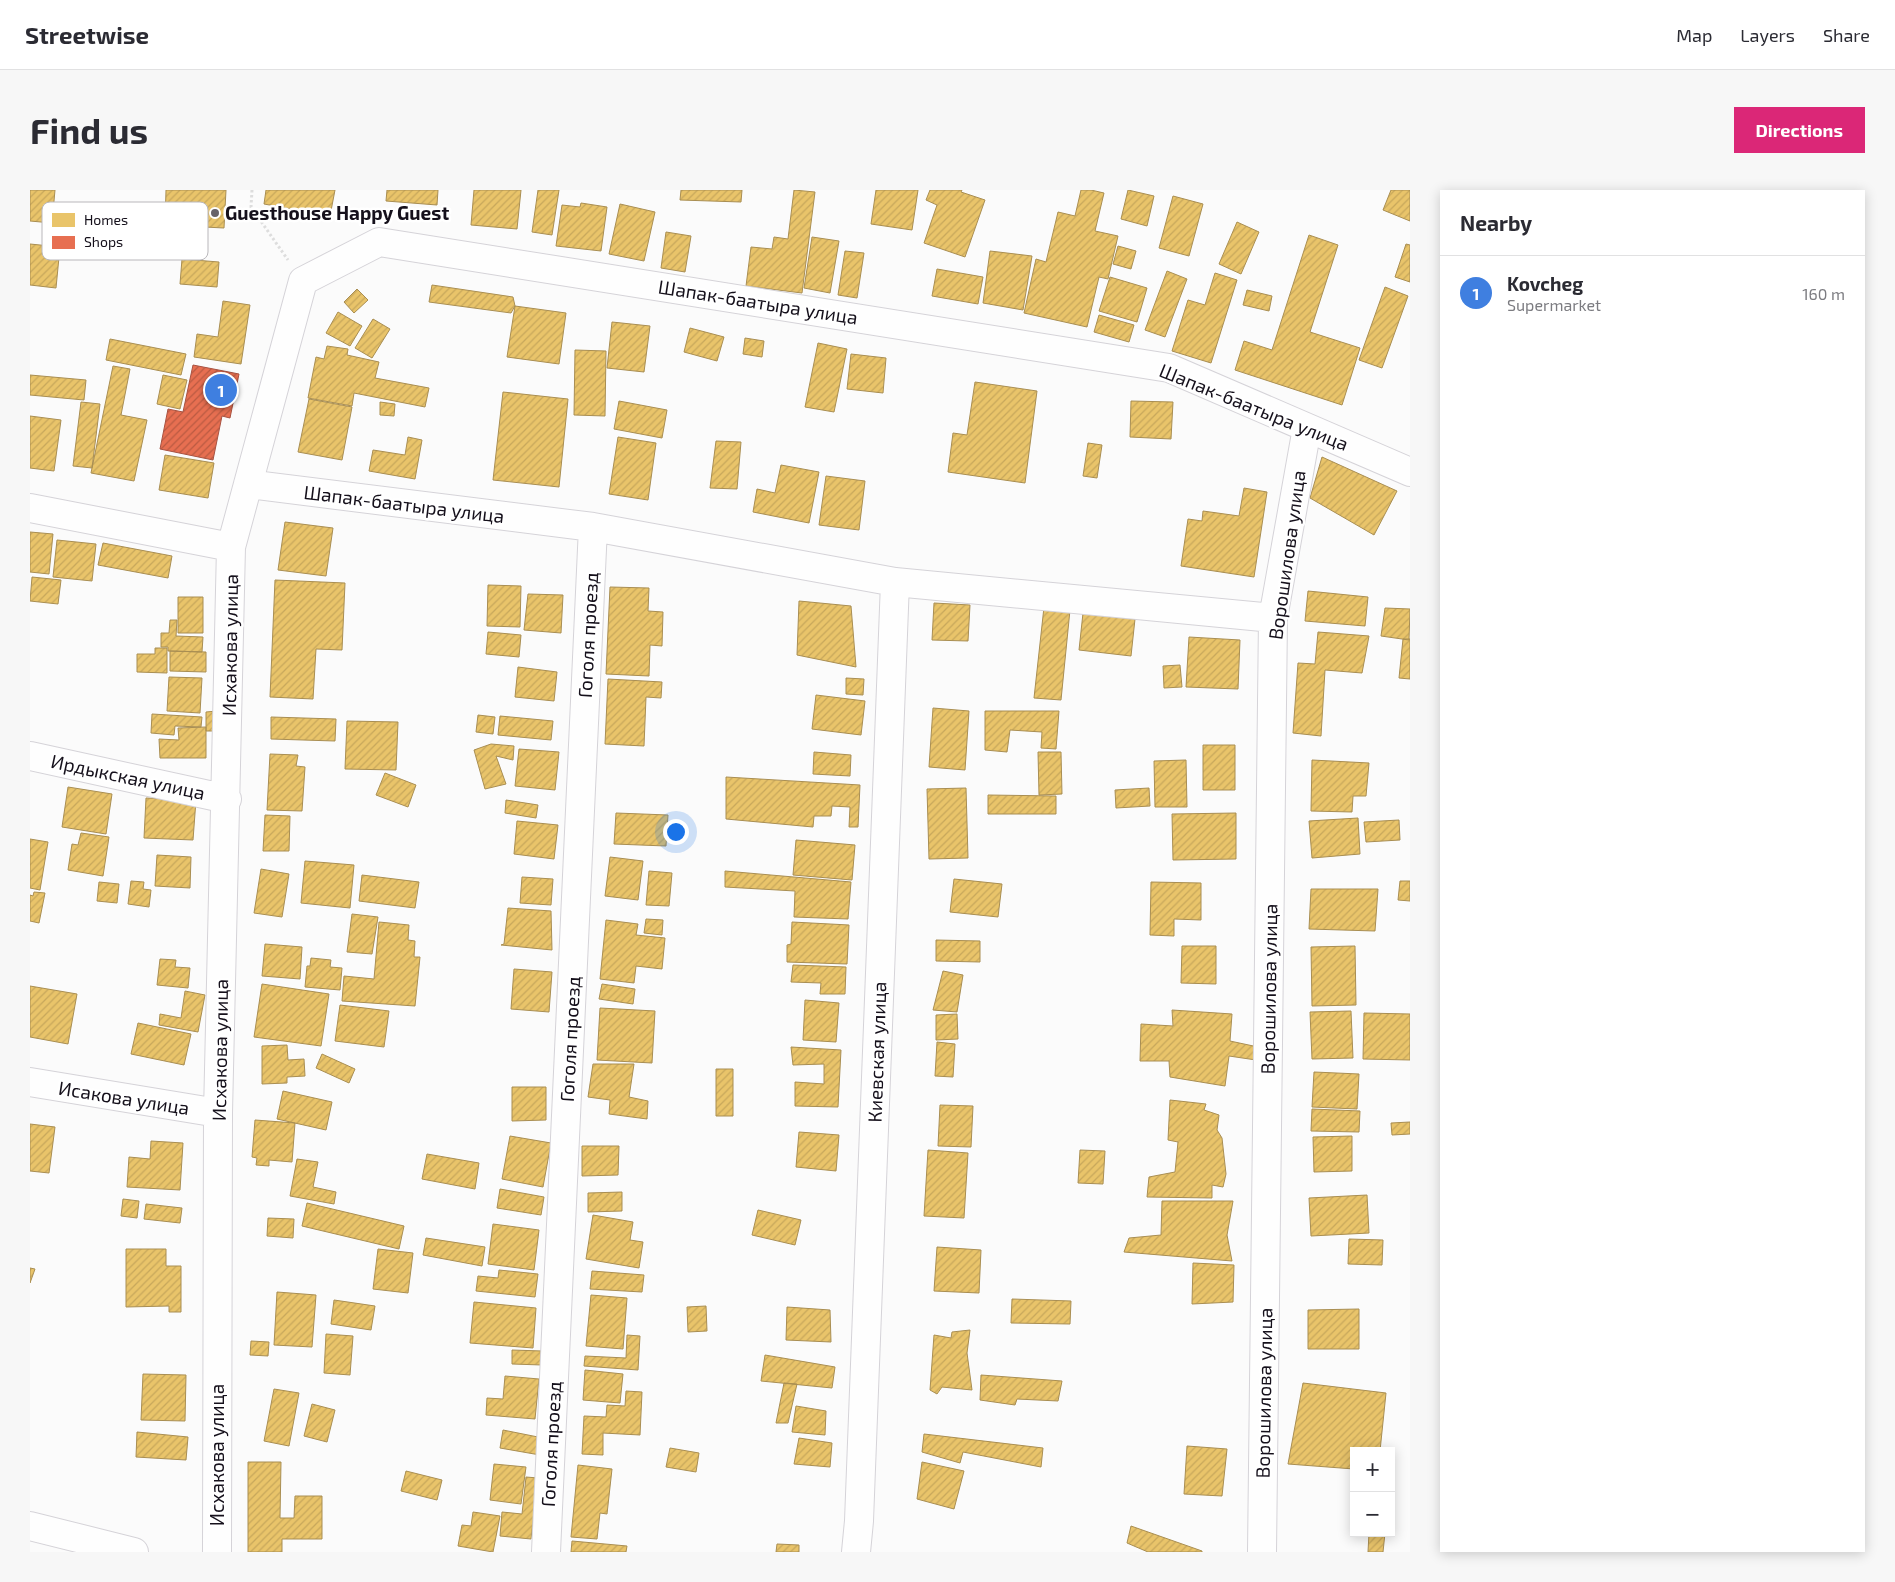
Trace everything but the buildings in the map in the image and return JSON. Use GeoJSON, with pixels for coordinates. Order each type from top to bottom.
{"type":"FeatureCollection","features":[{"type":"Feature","properties":{"kind":"street","name":"Шапак-баатыра улица"},"geometry":{"type":"LineString","coordinates":[[303,281],[379,242],[1169,368],[1410,472]]}},
{"type":"Feature","properties":{"kind":"street"},"geometry":{"type":"LineString","coordinates":[[30,508],[232,547],[303,281]]}},
{"type":"Feature","properties":{"kind":"street","name":"Ворошилова улица"},"geometry":{"type":"LineString","coordinates":[[1262,1552],[1273,618],[1307,428]]}},
{"type":"Feature","properties":{"kind":"street","name":"Шапак-баатыра улица"},"geometry":{"type":"LineString","coordinates":[[248,484],[593,527],[895,582],[1273,618]]}},
{"type":"Feature","properties":{"kind":"street","name":"Гоголя проезд"},"geometry":{"type":"LineString","coordinates":[[546,1552],[593,527]]}},
{"type":"Feature","properties":{"kind":"street","name":"Исхакова улица"},"geometry":{"type":"LineString","coordinates":[[217,1552],[218,1113],[232,547]]}},
{"type":"Feature","properties":{"kind":"street","name":"Киевская улица"},"geometry":{"type":"LineString","coordinates":[[856,1552],[859,1521],[895,582]]}},
{"type":"Feature","properties":{"kind":"street","name":"Ирдыкская улица"},"geometry":{"type":"LineString","coordinates":[[30,756],[227,799]]}},
{"type":"Feature","properties":{"kind":"street","name":"Исакова улица"},"geometry":{"type":"LineString","coordinates":[[30,1082],[218,1113]]}},
{"type":"Feature","properties":{"kind":"street"},"geometry":{"type":"LineString","coordinates":[[30,1526],[134,1552]]}},
{"type":"Feature","properties":{"kind":"path"},"geometry":{"type":"LineString","coordinates":[[252,190],[250,207],[303,281]]}},
{"type":"Feature","properties":{"kind":"place","name":"Guesthouse Happy Guest"},"geometry":{"type":"Point","coordinates":[215,213]}},
{"type":"Feature","properties":{"kind":"place","name":"Kovcheg"},"geometry":{"type":"Point","coordinates":[221,390]}}]}
